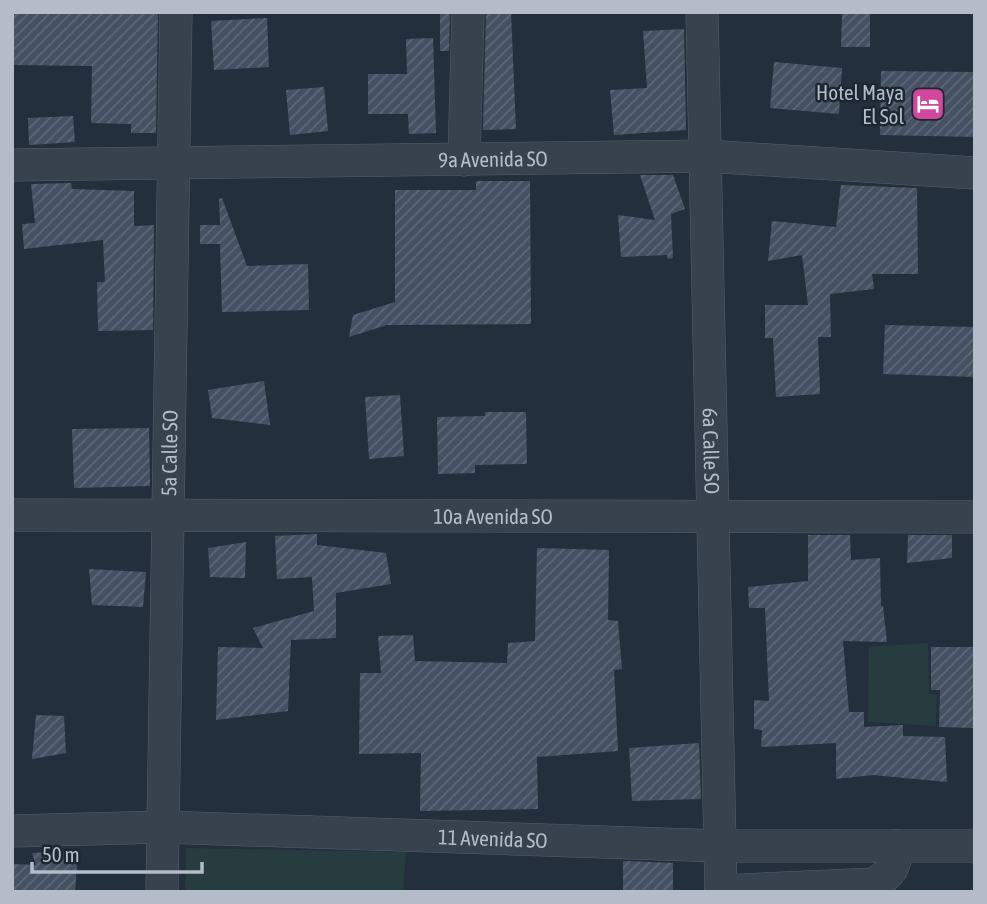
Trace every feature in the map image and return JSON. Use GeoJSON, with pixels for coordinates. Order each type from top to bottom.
{"type":"FeatureCollection","features":[{"type":"Feature","properties":{"kind":"street","name":"5a Calle SO"},"geometry":{"type":"LineString","coordinates":[[162,892],[176,12]]}},
{"type":"Feature","properties":{"kind":"street"},"geometry":{"type":"LineString","coordinates":[[464,160],[468,12]]}},
{"type":"Feature","properties":{"kind":"street","name":"6a Calle SO"},"geometry":{"type":"LineString","coordinates":[[702,12],[721,892]]}},
{"type":"Feature","properties":{"kind":"street","name":"9a Avenida SO"},"geometry":{"type":"LineString","coordinates":[[12,165],[706,156],[975,173]]}},
{"type":"Feature","properties":{"kind":"street","name":"10a Avenida SO"},"geometry":{"type":"LineString","coordinates":[[12,516],[975,517]]}},
{"type":"Feature","properties":{"kind":"street","name":"11 Avenida SO"},"geometry":{"type":"LineString","coordinates":[[12,831],[163,827],[720,846],[975,846]]}},
{"type":"Feature","properties":{"kind":"street"},"geometry":{"type":"LineString","coordinates":[[721,892],[875,884],[895,866],[896,846]]}},
{"type":"Feature","properties":{"kind":"green space"},"geometry":{"type":"Polygon","coordinates":[[[928,643],[929,693],[937,695],[936,726],[868,722],[869,647],[928,643]]]}},
{"type":"Feature","properties":{"kind":"green space"},"geometry":{"type":"Polygon","coordinates":[[[186,848],[406,852],[403,892],[185,892],[186,848]]]}},
{"type":"Feature","properties":{"kind":"building"},"geometry":{"type":"Polygon","coordinates":[[[12,12],[158,12],[156,133],[131,133],[131,124],[91,123],[92,66],[12,65],[12,12]]]}},
{"type":"Feature","properties":{"kind":"building"},"geometry":{"type":"Polygon","coordinates":[[[440,12],[450,12],[449,51],[440,51],[440,12]]]}},
{"type":"Feature","properties":{"kind":"building"},"geometry":{"type":"Polygon","coordinates":[[[486,12],[511,12],[516,129],[483,130],[486,12]]]}},
{"type":"Feature","properties":{"kind":"building"},"geometry":{"type":"Polygon","coordinates":[[[842,12],[870,12],[870,47],[841,47],[842,12]]]}},
{"type":"Feature","properties":{"kind":"building"},"geometry":{"type":"Polygon","coordinates":[[[267,18],[269,67],[214,70],[211,21],[267,18]]]}},
{"type":"Feature","properties":{"kind":"building"},"geometry":{"type":"Polygon","coordinates":[[[684,29],[686,130],[614,135],[610,90],[647,88],[643,31],[684,29]]]}},
{"type":"Feature","properties":{"kind":"building"},"geometry":{"type":"Polygon","coordinates":[[[433,38],[436,133],[409,134],[408,114],[368,114],[368,74],[407,74],[406,39],[433,38]]]}},
{"type":"Feature","properties":{"kind":"building"},"geometry":{"type":"Polygon","coordinates":[[[774,62],[842,68],[839,114],[770,108],[774,62]]]}},
{"type":"Feature","properties":{"kind":"building","name":"Hotel Maya El Sol"},"geometry":{"type":"Polygon","coordinates":[[[881,71],[975,72],[975,137],[880,135],[881,71]]]}},
{"type":"Feature","properties":{"kind":"building"},"geometry":{"type":"Polygon","coordinates":[[[324,87],[328,131],[290,135],[286,90],[324,87]]]}},
{"type":"Feature","properties":{"kind":"building"},"geometry":{"type":"Polygon","coordinates":[[[73,116],[75,142],[29,145],[28,118],[73,116]]]}},
{"type":"Feature","properties":{"kind":"building"},"geometry":{"type":"Polygon","coordinates":[[[640,175],[673,175],[685,209],[671,214],[673,258],[668,259],[667,255],[621,257],[618,215],[655,220],[640,175]]]}},
{"type":"Feature","properties":{"kind":"building"},"geometry":{"type":"Polygon","coordinates":[[[476,181],[530,181],[531,324],[387,325],[349,337],[353,315],[395,302],[395,190],[476,190],[476,181]]]}},
{"type":"Feature","properties":{"kind":"building"},"geometry":{"type":"Polygon","coordinates":[[[71,183],[72,189],[134,191],[134,226],[154,225],[153,330],[98,331],[97,282],[105,282],[103,240],[24,249],[22,224],[35,223],[31,184],[71,183]]]}},
{"type":"Feature","properties":{"kind":"building"},"geometry":{"type":"Polygon","coordinates":[[[841,185],[917,188],[918,274],[872,274],[874,289],[830,294],[831,337],[818,337],[820,394],[776,397],[773,338],[765,338],[765,305],[808,305],[802,255],[768,261],[772,221],[836,227],[841,185]]]}},
{"type":"Feature","properties":{"kind":"building"},"geometry":{"type":"Polygon","coordinates":[[[222,198],[247,266],[308,264],[309,310],[222,312],[220,244],[200,244],[200,225],[220,225],[219,199],[222,198]]]}},
{"type":"Feature","properties":{"kind":"building"},"geometry":{"type":"Polygon","coordinates":[[[885,325],[975,327],[975,377],[883,374],[885,325]]]}},
{"type":"Feature","properties":{"kind":"building"},"geometry":{"type":"Polygon","coordinates":[[[264,381],[270,425],[212,418],[208,390],[264,381]]]}},
{"type":"Feature","properties":{"kind":"building"},"geometry":{"type":"Polygon","coordinates":[[[400,395],[404,456],[369,459],[365,397],[400,395]]]}},
{"type":"Feature","properties":{"kind":"building"},"geometry":{"type":"Polygon","coordinates":[[[485,412],[526,412],[527,464],[475,465],[475,473],[438,474],[437,417],[485,416],[485,412]]]}},
{"type":"Feature","properties":{"kind":"building"},"geometry":{"type":"Polygon","coordinates":[[[149,428],[150,486],[74,488],[72,429],[149,428]]]}},
{"type":"Feature","properties":{"kind":"building"},"geometry":{"type":"Polygon","coordinates":[[[317,534],[317,545],[386,553],[391,584],[336,593],[336,638],[291,640],[288,711],[216,720],[218,647],[263,648],[253,628],[314,611],[312,577],[277,579],[275,536],[317,534]]]}},
{"type":"Feature","properties":{"kind":"building"},"geometry":{"type":"Polygon","coordinates":[[[808,535],[850,535],[851,560],[880,558],[881,606],[887,642],[843,641],[849,712],[864,712],[864,727],[903,725],[903,736],[945,737],[947,782],[873,775],[836,779],[836,743],[761,747],[762,730],[754,729],[754,700],[769,701],[765,608],[749,608],[748,587],[808,581],[808,535]]]}},
{"type":"Feature","properties":{"kind":"building"},"geometry":{"type":"Polygon","coordinates":[[[908,535],[952,535],[952,558],[907,563],[908,535]]]}},
{"type":"Feature","properties":{"kind":"building"},"geometry":{"type":"Polygon","coordinates":[[[246,542],[245,578],[210,577],[208,548],[246,542]]]}},
{"type":"Feature","properties":{"kind":"building"},"geometry":{"type":"Polygon","coordinates":[[[537,548],[609,550],[608,620],[618,621],[622,669],[614,670],[618,751],[537,757],[538,809],[420,811],[421,753],[359,754],[360,673],[381,673],[378,636],[413,635],[415,661],[507,663],[508,643],[535,641],[537,548]]]}},
{"type":"Feature","properties":{"kind":"building"},"geometry":{"type":"Polygon","coordinates":[[[89,569],[146,572],[143,607],[92,605],[89,569]]]}},
{"type":"Feature","properties":{"kind":"building"},"geometry":{"type":"Polygon","coordinates":[[[931,647],[975,647],[975,728],[939,727],[940,690],[931,690],[931,647]]]}},
{"type":"Feature","properties":{"kind":"building"},"geometry":{"type":"Polygon","coordinates":[[[36,715],[64,716],[66,753],[32,759],[36,715]]]}},
{"type":"Feature","properties":{"kind":"building"},"geometry":{"type":"Polygon","coordinates":[[[699,743],[701,799],[632,801],[629,748],[699,743]]]}},
{"type":"Feature","properties":{"kind":"building"},"geometry":{"type":"Polygon","coordinates":[[[78,850],[75,892],[12,892],[12,864],[36,865],[32,853],[78,850]]]}},
{"type":"Feature","properties":{"kind":"building"},"geometry":{"type":"Polygon","coordinates":[[[623,861],[673,863],[673,892],[623,892],[623,861]]]}},
{"type":"Feature","properties":{"kind":"place","name":"Hotel Maya El Sol"},"geometry":{"type":"Point","coordinates":[928,104]}}]}
